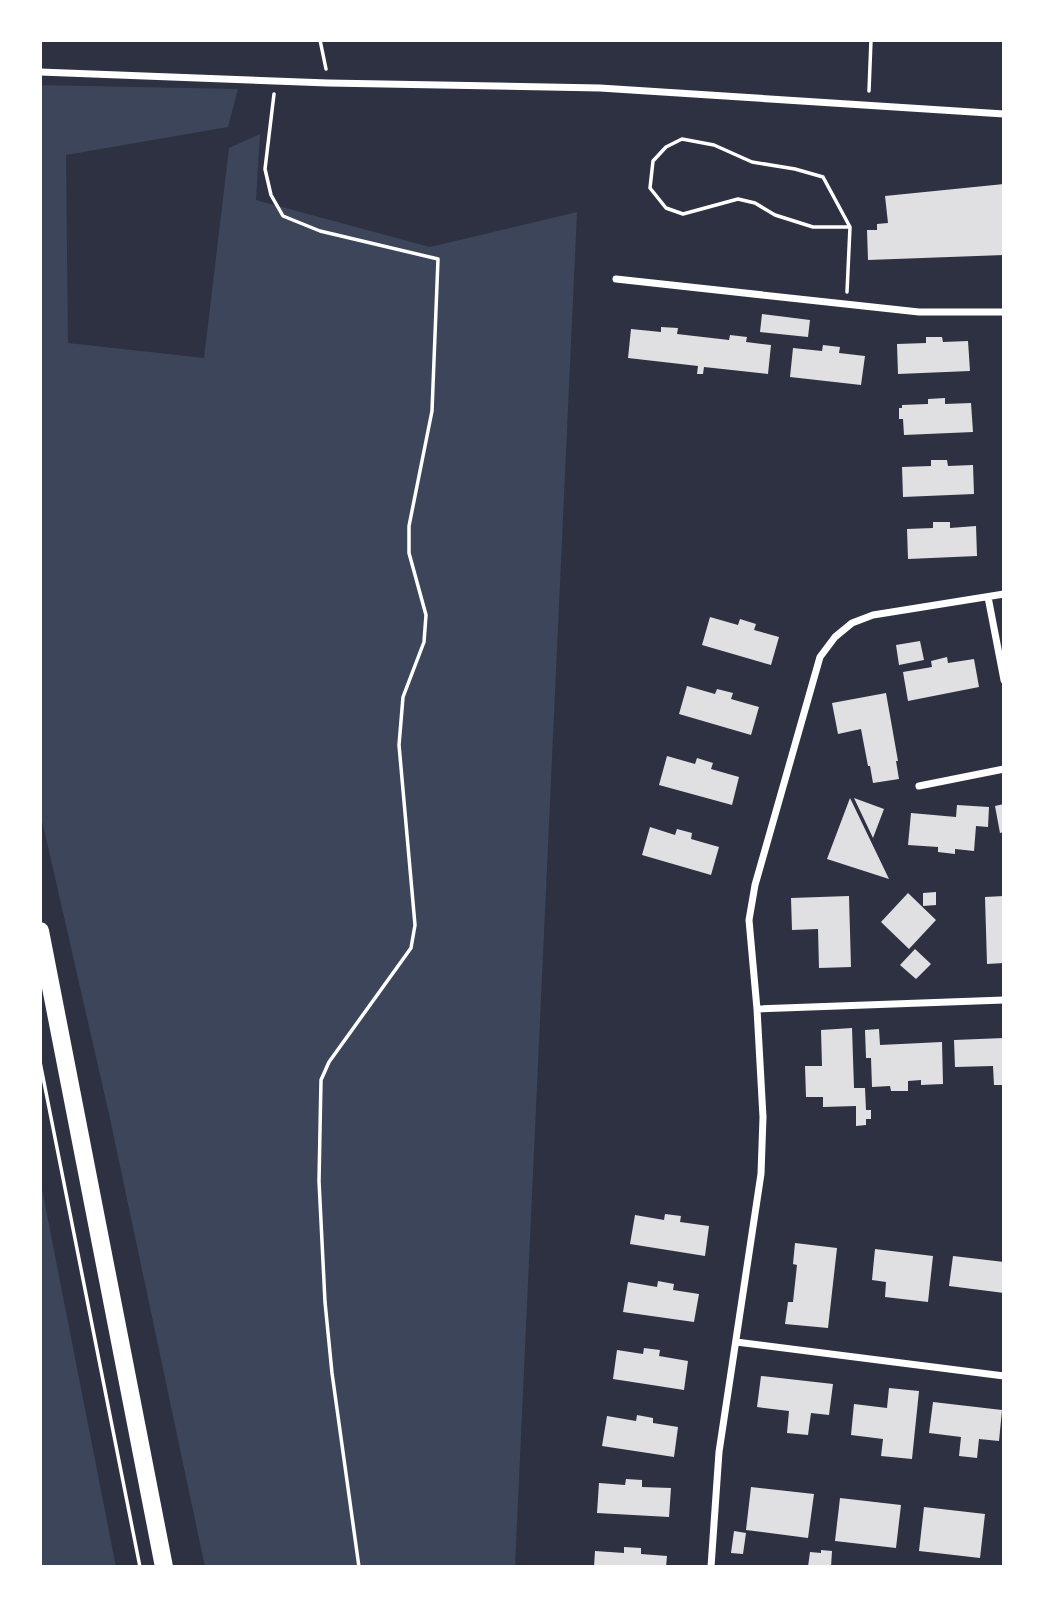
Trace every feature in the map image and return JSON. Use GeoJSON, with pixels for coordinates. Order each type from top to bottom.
{"type":"FeatureCollection","features":[{"type":"Feature","properties":{"kind":"main road"},"geometry":{"type":"LineString","coordinates":[[40,931],[164,1567]]}},
{"type":"Feature","properties":{"kind":"street"},"geometry":{"type":"LineString","coordinates":[[40,72],[328,83],[600,88],[1004,114]]}},
{"type":"Feature","properties":{"kind":"street"},"geometry":{"type":"LineString","coordinates":[[616,279],[919,312],[1004,312]]}},
{"type":"Feature","properties":{"kind":"street"},"geometry":{"type":"LineString","coordinates":[[711,1567],[719,1452],[761,1174],[763,1117],[749,920],[755,886],[820,657],[835,637],[852,623],[873,615],[1004,594]]}},
{"type":"Feature","properties":{"kind":"street"},"geometry":{"type":"LineString","coordinates":[[988,597],[1004,680]]}},
{"type":"Feature","properties":{"kind":"street"},"geometry":{"type":"LineString","coordinates":[[919,786],[1004,769]]}},
{"type":"Feature","properties":{"kind":"street"},"geometry":{"type":"LineString","coordinates":[[757,1009],[1004,1000]]}},
{"type":"Feature","properties":{"kind":"street"},"geometry":{"type":"LineString","coordinates":[[736,1342],[1004,1376]]}},
{"type":"Feature","properties":{"kind":"path"},"geometry":{"type":"LineString","coordinates":[[320,40],[328,83]]}},
{"type":"Feature","properties":{"kind":"path"},"geometry":{"type":"LineString","coordinates":[[869,105],[872,40]]}},
{"type":"Feature","properties":{"kind":"path"},"geometry":{"type":"LineString","coordinates":[[276,81],[265,169],[271,195],[284,216],[320,231],[438,259],[432,411],[409,526],[409,553],[426,615],[424,642],[402,697],[399,745],[415,925],[411,948],[329,1062],[321,1080],[319,1181],[325,1302],[359,1567]]}},
{"type":"Feature","properties":{"kind":"path"},"geometry":{"type":"LineString","coordinates":[[846,304],[850,227],[823,177],[752,162],[714,145],[682,139],[666,147],[653,161],[650,188],[666,208],[683,214],[738,199],[755,203],[775,215],[813,227],[850,227]]}},
{"type":"Feature","properties":{"kind":"path"},"geometry":{"type":"LineString","coordinates":[[40,1062],[140,1567]]}},
{"type":"Feature","properties":{"kind":"shaded area"},"geometry":{"type":"Polygon","coordinates":[[[40,85],[238,89],[228,127],[66,155],[68,343],[204,358],[229,148],[260,134],[256,200],[430,247],[577,212],[515,1567],[205,1567],[109,1114],[40,812],[40,85]]]}},
{"type":"Feature","properties":{"kind":"shaded area"},"geometry":{"type":"Polygon","coordinates":[[[40,1179],[116,1567],[40,1567],[40,1179]]]}},
{"type":"Feature","properties":{"kind":"building"},"geometry":{"type":"Polygon","coordinates":[[[1004,184],[1004,255],[868,260],[867,230],[877,230],[877,224],[888,223],[885,196],[1004,184]]]}},
{"type":"Feature","properties":{"kind":"building"},"geometry":{"type":"Polygon","coordinates":[[[762,314],[810,320],[808,337],[760,332],[762,314]]]}},
{"type":"Feature","properties":{"kind":"building"},"geometry":{"type":"Polygon","coordinates":[[[661,327],[678,328],[677,334],[729,340],[730,335],[747,337],[746,342],[771,345],[768,374],[704,367],[703,374],[697,374],[698,366],[628,358],[631,329],[661,332],[661,327]]]}},
{"type":"Feature","properties":{"kind":"building"},"geometry":{"type":"Polygon","coordinates":[[[926,337],[942,337],[943,342],[968,341],[970,371],[898,374],[897,344],[926,343],[926,337]]]}},
{"type":"Feature","properties":{"kind":"building"},"geometry":{"type":"Polygon","coordinates":[[[823,345],[840,347],[839,353],[865,356],[861,385],[790,377],[793,348],[822,351],[823,345]]]}},
{"type":"Feature","properties":{"kind":"building"},"geometry":{"type":"Polygon","coordinates":[[[945,398],[945,404],[971,403],[973,432],[904,435],[903,419],[899,419],[899,408],[902,408],[902,405],[928,404],[928,399],[945,398]]]}},
{"type":"Feature","properties":{"kind":"building"},"geometry":{"type":"Polygon","coordinates":[[[931,460],[947,460],[948,466],[973,465],[974,494],[903,497],[902,467],[931,466],[931,460]]]}},
{"type":"Feature","properties":{"kind":"building"},"geometry":{"type":"Polygon","coordinates":[[[933,522],[950,522],[950,528],[976,526],[977,556],[908,559],[907,529],[933,528],[933,522]]]}},
{"type":"Feature","properties":{"kind":"building"},"geometry":{"type":"Polygon","coordinates":[[[710,617],[738,625],[740,619],[756,624],[754,630],[779,637],[771,665],[702,645],[710,617]]]}},
{"type":"Feature","properties":{"kind":"building"},"geometry":{"type":"Polygon","coordinates":[[[920,641],[924,660],[899,665],[896,645],[920,641]]]}},
{"type":"Feature","properties":{"kind":"building"},"geometry":{"type":"Polygon","coordinates":[[[947,657],[948,663],[974,659],[979,687],[908,701],[903,672],[932,667],[931,661],[947,657]]]}},
{"type":"Feature","properties":{"kind":"building"},"geometry":{"type":"Polygon","coordinates":[[[687,686],[715,694],[717,689],[733,693],[731,699],[759,707],[751,735],[679,714],[687,686]]]}},
{"type":"Feature","properties":{"kind":"building"},"geometry":{"type":"Polygon","coordinates":[[[886,693],[899,779],[873,783],[861,729],[838,734],[832,703],[886,693]]]}},
{"type":"Feature","properties":{"kind":"building"},"geometry":{"type":"Polygon","coordinates":[[[667,756],[695,764],[697,758],[713,763],[711,769],[739,777],[732,805],[659,785],[667,756]]]}},
{"type":"Feature","properties":{"kind":"building"},"geometry":{"type":"Polygon","coordinates":[[[850,798],[889,879],[827,859],[850,798]]]}},
{"type":"Feature","properties":{"kind":"building"},"geometry":{"type":"Polygon","coordinates":[[[854,798],[884,809],[873,838],[854,798]]]}},
{"type":"Feature","properties":{"kind":"building"},"geometry":{"type":"Polygon","coordinates":[[[1004,804],[1004,832],[1000,833],[995,806],[1004,804]]]}},
{"type":"Feature","properties":{"kind":"building"},"geometry":{"type":"Polygon","coordinates":[[[957,805],[989,807],[988,827],[976,826],[974,851],[955,849],[955,854],[938,852],[938,847],[908,845],[911,813],[956,817],[957,805]]]}},
{"type":"Feature","properties":{"kind":"building"},"geometry":{"type":"Polygon","coordinates":[[[650,827],[675,835],[677,829],[692,833],[691,839],[719,847],[711,875],[642,855],[650,827]]]}},
{"type":"Feature","properties":{"kind":"building"},"geometry":{"type":"Polygon","coordinates":[[[936,892],[936,905],[923,906],[923,893],[936,892]]]}},
{"type":"Feature","properties":{"kind":"building"},"geometry":{"type":"Polygon","coordinates":[[[908,893],[936,920],[909,949],[881,922],[908,893]]]}},
{"type":"Feature","properties":{"kind":"building"},"geometry":{"type":"Polygon","coordinates":[[[849,896],[851,967],[819,968],[818,929],[792,930],[791,898],[849,896]]]}},
{"type":"Feature","properties":{"kind":"building"},"geometry":{"type":"Polygon","coordinates":[[[1004,896],[1004,963],[987,964],[985,897],[1004,896]]]}},
{"type":"Feature","properties":{"kind":"building"},"geometry":{"type":"Polygon","coordinates":[[[915,949],[931,964],[916,979],[900,965],[915,949]]]}},
{"type":"Feature","properties":{"kind":"building"},"geometry":{"type":"Polygon","coordinates":[[[852,1028],[854,1088],[865,1088],[866,1110],[871,1110],[871,1119],[866,1119],[866,1125],[856,1126],[856,1106],[823,1107],[823,1097],[806,1097],[805,1066],[822,1066],[821,1030],[852,1028]]]}},
{"type":"Feature","properties":{"kind":"building"},"geometry":{"type":"Polygon","coordinates":[[[879,1029],[880,1045],[942,1042],[943,1084],[921,1085],[921,1080],[908,1081],[908,1091],[891,1091],[890,1086],[872,1087],[871,1058],[866,1058],[865,1030],[879,1029]]]}},
{"type":"Feature","properties":{"kind":"building"},"geometry":{"type":"Polygon","coordinates":[[[1004,1038],[1004,1085],[994,1085],[993,1066],[955,1067],[954,1040],[1004,1038]]]}},
{"type":"Feature","properties":{"kind":"building"},"geometry":{"type":"Polygon","coordinates":[[[665,1214],[681,1216],[680,1222],[709,1226],[705,1256],[630,1244],[635,1215],[664,1220],[665,1214]]]}},
{"type":"Feature","properties":{"kind":"building"},"geometry":{"type":"Polygon","coordinates":[[[795,1243],[837,1248],[828,1328],[785,1324],[788,1302],[793,1302],[797,1265],[793,1264],[795,1243]]]}},
{"type":"Feature","properties":{"kind":"building"},"geometry":{"type":"Polygon","coordinates":[[[875,1249],[933,1256],[928,1302],[885,1297],[886,1282],[872,1280],[875,1249]]]}},
{"type":"Feature","properties":{"kind":"building"},"geometry":{"type":"Polygon","coordinates":[[[953,1256],[1004,1262],[1004,1293],[949,1286],[953,1256]]]}},
{"type":"Feature","properties":{"kind":"building"},"geometry":{"type":"Polygon","coordinates":[[[658,1281],[674,1284],[673,1290],[699,1294],[694,1322],[623,1312],[628,1282],[657,1287],[658,1281]]]}},
{"type":"Feature","properties":{"kind":"building"},"geometry":{"type":"Polygon","coordinates":[[[644,1348],[660,1350],[659,1356],[688,1361],[684,1390],[613,1379],[617,1350],[643,1354],[644,1348]]]}},
{"type":"Feature","properties":{"kind":"building"},"geometry":{"type":"Polygon","coordinates":[[[761,1376],[833,1384],[829,1415],[811,1413],[808,1435],[787,1433],[789,1411],[757,1407],[761,1376]]]}},
{"type":"Feature","properties":{"kind":"building"},"geometry":{"type":"Polygon","coordinates":[[[889,1388],[919,1391],[912,1459],[881,1456],[883,1439],[851,1435],[854,1404],[887,1408],[889,1388]]]}},
{"type":"Feature","properties":{"kind":"building"},"geometry":{"type":"Polygon","coordinates":[[[933,1402],[1002,1410],[999,1441],[979,1439],[977,1458],[959,1456],[961,1437],[929,1433],[933,1402]]]}},
{"type":"Feature","properties":{"kind":"building"},"geometry":{"type":"Polygon","coordinates":[[[637,1415],[653,1418],[653,1423],[678,1427],[674,1457],[602,1446],[607,1416],[636,1421],[637,1415]]]}},
{"type":"Feature","properties":{"kind":"building"},"geometry":{"type":"Polygon","coordinates":[[[626,1479],[642,1480],[642,1487],[671,1488],[669,1517],[597,1513],[599,1483],[625,1485],[626,1479]]]}},
{"type":"Feature","properties":{"kind":"building"},"geometry":{"type":"Polygon","coordinates":[[[751,1487],[814,1494],[808,1538],[746,1530],[751,1487]]]}},
{"type":"Feature","properties":{"kind":"building"},"geometry":{"type":"Polygon","coordinates":[[[840,1498],[901,1505],[896,1548],[835,1541],[840,1498]]]}},
{"type":"Feature","properties":{"kind":"building"},"geometry":{"type":"Polygon","coordinates":[[[924,1507],[985,1514],[980,1558],[919,1551],[924,1507]]]}},
{"type":"Feature","properties":{"kind":"building"},"geometry":{"type":"Polygon","coordinates":[[[734,1531],[746,1533],[743,1554],[731,1553],[734,1531]]]}},
{"type":"Feature","properties":{"kind":"building"},"geometry":{"type":"Polygon","coordinates":[[[624,1547],[641,1548],[641,1554],[667,1556],[666,1567],[594,1567],[595,1551],[624,1553],[624,1547]]]}},
{"type":"Feature","properties":{"kind":"building"},"geometry":{"type":"Polygon","coordinates":[[[821,1550],[832,1551],[831,1567],[808,1567],[810,1552],[821,1553],[821,1550]]]}}]}
